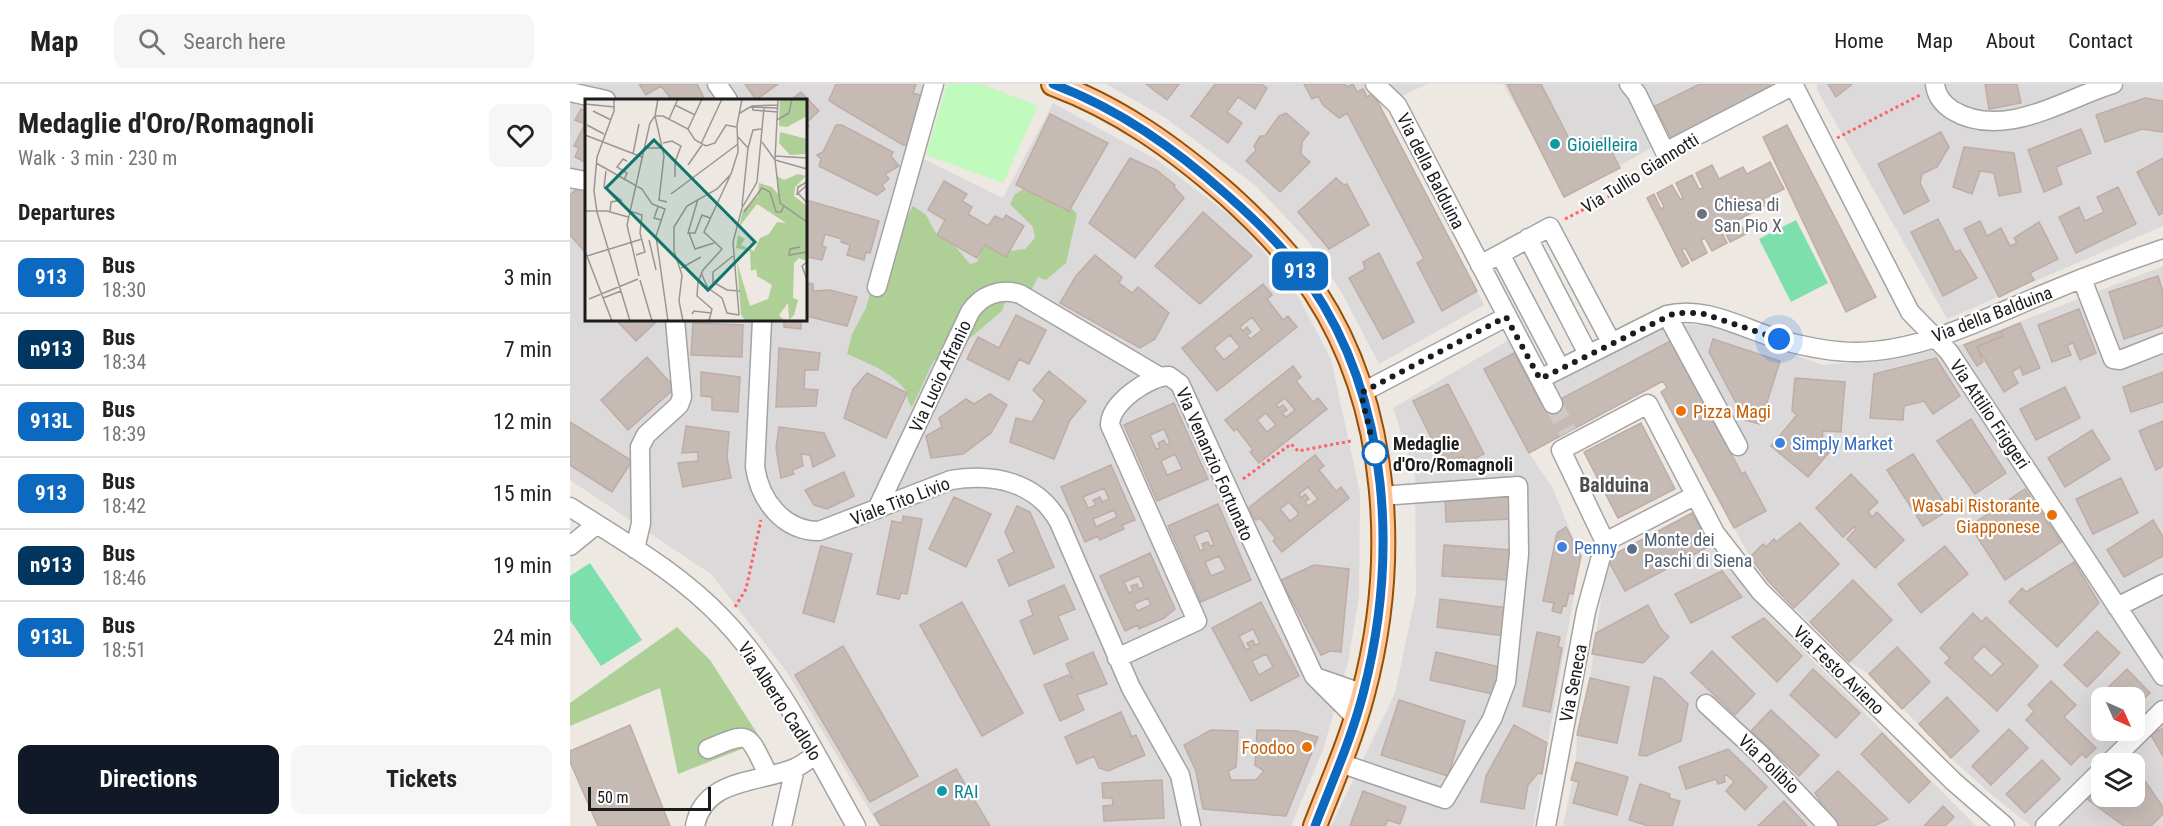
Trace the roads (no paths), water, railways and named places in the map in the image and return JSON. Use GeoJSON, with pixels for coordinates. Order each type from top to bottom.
{"type":"FeatureCollection","features":[{"type":"Feature","properties":{"kind":"main road"},"geometry":{"type":"LineString","coordinates":[[1053,84],[1140,125],[1213,182],[1270,235],[1309,282],[1324,306],[1341,340],[1361,393],[1372,436],[1381,496],[1383,556],[1381,599],[1364,694],[1315,826]]}},
{"type":"Feature","properties":{"kind":"street"},"geometry":{"type":"LineString","coordinates":[[717,84],[727,99]]}},
{"type":"Feature","properties":{"kind":"street"},"geometry":{"type":"LineString","coordinates":[[877,287],[934,84]]}},
{"type":"Feature","properties":{"kind":"street","name":"Via della Balduina"},"geometry":{"type":"LineString","coordinates":[[1375,84],[1397,105],[1553,404]]}},
{"type":"Feature","properties":{"kind":"street","name":"Via Tullio Giannotti"},"geometry":{"type":"LineString","coordinates":[[1629,84],[1637,94],[1665,152],[1793,84]]}},
{"type":"Feature","properties":{"kind":"street","name":"Via Attilio Friggeri"},"geometry":{"type":"LineString","coordinates":[[1793,84],[1910,312],[1949,352],[2163,676]]}},
{"type":"Feature","properties":{"kind":"street"},"geometry":{"type":"LineString","coordinates":[[1935,84],[1942,101],[1957,113],[2000,122],[2017,119],[2113,84]]}},
{"type":"Feature","properties":{"kind":"street"},"geometry":{"type":"LineString","coordinates":[[570,92],[602,99]]}},
{"type":"Feature","properties":{"kind":"street"},"geometry":{"type":"LineString","coordinates":[[570,178],[585,181]]}},
{"type":"Feature","properties":{"kind":"street"},"geometry":{"type":"LineString","coordinates":[[1480,265],[1550,227],[1611,342]]}},
{"type":"Feature","properties":{"kind":"street"},"geometry":{"type":"LineString","coordinates":[[1528,238],[1588,354]]}},
{"type":"Feature","properties":{"kind":"street","name":"Via della Balduina"},"geometry":{"type":"LineString","coordinates":[[1540,379],[1667,315],[1696,312],[1779,339],[1832,351],[1870,351],[1935,338],[2163,249]]}},
{"type":"Feature","properties":{"kind":"street"},"geometry":{"type":"LineString","coordinates":[[1500,254],[1560,368]]}},
{"type":"Feature","properties":{"kind":"street"},"geometry":{"type":"LineString","coordinates":[[2082,279],[2113,359],[2120,360],[2163,343]]}},
{"type":"Feature","properties":{"kind":"street","name":"Via Lucio Afranio"},"geometry":{"type":"LineString","coordinates":[[877,509],[970,312],[974,305],[990,295],[1002,291],[1020,294],[1160,376]]}},
{"type":"Feature","properties":{"kind":"street"},"geometry":{"type":"LineString","coordinates":[[1667,315],[1738,446]]}},
{"type":"Feature","properties":{"kind":"street"},"geometry":{"type":"LineString","coordinates":[[1361,393],[1506,317]]}},
{"type":"Feature","properties":{"kind":"street"},"geometry":{"type":"LineString","coordinates":[[634,549],[641,523],[640,447],[646,435],[679,405],[682,398],[675,321]]}},
{"type":"Feature","properties":{"kind":"street","name":"Viale Tito Livio"},"geometry":{"type":"LineString","coordinates":[[762,321],[754,459],[756,476],[764,496],[783,518],[808,530],[830,528],[942,482],[962,478],[1006,481],[1034,492],[1048,505],[1059,522],[1137,701],[1180,775],[1191,826]]}},
{"type":"Feature","properties":{"kind":"street","name":"Via Venanzio Fortunato"},"geometry":{"type":"LineString","coordinates":[[1117,658],[1197,621],[1110,424],[1111,416],[1118,406],[1160,376],[1173,377],[1180,384],[1314,676],[1356,718]]}},
{"type":"Feature","properties":{"kind":"street","name":"Via Festo Avieno"},"geometry":{"type":"LineString","coordinates":[[1605,542],[1561,450],[1571,437],[1648,404],[1715,533],[1767,599],[1954,782],[2006,826]]}},
{"type":"Feature","properties":{"kind":"street"},"geometry":{"type":"LineString","coordinates":[[1340,763],[1444,799],[1492,719],[1506,682],[1519,554],[1518,486],[1381,496]]}},
{"type":"Feature","properties":{"kind":"street"},"geometry":{"type":"LineString","coordinates":[[1605,542],[1694,496]]}},
{"type":"Feature","properties":{"kind":"street","name":"Via Alberto Cadlolo"},"geometry":{"type":"LineString","coordinates":[[570,507],[687,586],[722,618],[758,660],[856,826]]}},
{"type":"Feature","properties":{"kind":"street"},"geometry":{"type":"LineString","coordinates":[[570,546],[597,524]]}},
{"type":"Feature","properties":{"kind":"street","name":"Via Seneca"},"geometry":{"type":"LineString","coordinates":[[1546,826],[1586,611],[1605,542]]}},
{"type":"Feature","properties":{"kind":"street"},"geometry":{"type":"LineString","coordinates":[[2117,607],[2163,584]]}},
{"type":"Feature","properties":{"kind":"street"},"geometry":{"type":"LineString","coordinates":[[1314,676],[1364,694]]}},
{"type":"Feature","properties":{"kind":"street","name":"Via Polibio"},"geometry":{"type":"LineString","coordinates":[[1706,704],[1781,775],[1828,826]]}},
{"type":"Feature","properties":{"kind":"street"},"geometry":{"type":"LineString","coordinates":[[2119,753],[2163,710]]}},
{"type":"Feature","properties":{"kind":"street"},"geometry":{"type":"LineString","coordinates":[[708,750],[738,736],[745,737],[751,741],[768,774]]}},
{"type":"Feature","properties":{"kind":"street"},"geometry":{"type":"LineString","coordinates":[[695,826],[700,810],[710,797],[768,774],[795,768],[815,755]]}},
{"type":"Feature","properties":{"kind":"street"},"geometry":{"type":"LineString","coordinates":[[782,826],[795,768]]}},
{"type":"Feature","properties":{"kind":"street"},"geometry":{"type":"LineString","coordinates":[[2044,826],[2091,781]]}},
{"type":"Feature","properties":{"kind":"tunnel"},"geometry":{"type":"LineString","coordinates":[[1553,404],[1568,432]]}},
{"type":"Feature","properties":{"kind":"place","name":"Gioielleira"},"geometry":{"type":"Point","coordinates":[1555,144]}},
{"type":"Feature","properties":{"kind":"place","name":"Chiesa di San Pio X"},"geometry":{"type":"Point","coordinates":[1702,214]}},
{"type":"Feature","properties":{"kind":"place","name":"Pizza Magi"},"geometry":{"type":"Point","coordinates":[1681,411]}},
{"type":"Feature","properties":{"kind":"place","name":"Simply Market"},"geometry":{"type":"Point","coordinates":[1780,443]}},
{"type":"Feature","properties":{"kind":"place","name":"Medaglie d'Oro/Romagnoli"},"geometry":{"type":"Point","coordinates":[1375,453]}},
{"type":"Feature","properties":{"kind":"place","name":"Wasabi Ristorante Giapponese"},"geometry":{"type":"Point","coordinates":[2052,515]}},
{"type":"Feature","properties":{"kind":"place","name":"Penny"},"geometry":{"type":"Point","coordinates":[1562,547]}},
{"type":"Feature","properties":{"kind":"place","name":"Monte dei Paschi di Siena"},"geometry":{"type":"Point","coordinates":[1632,549]}},
{"type":"Feature","properties":{"kind":"place","name":"Foodoo"},"geometry":{"type":"Point","coordinates":[1307,747]}},
{"type":"Feature","properties":{"kind":"place","name":"RAI"},"geometry":{"type":"Point","coordinates":[942,791]}},
{"type":"Feature","properties":{"kind":"district","name":"Balduina"},"geometry":{"type":"Point","coordinates":[1614,485]}}]}
